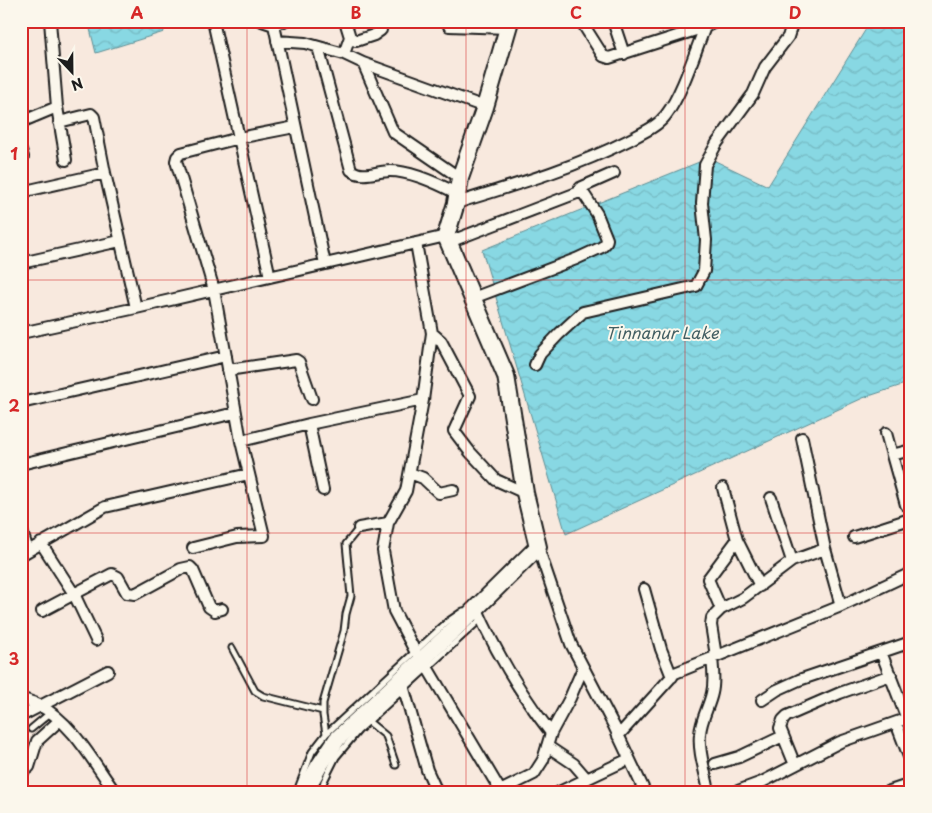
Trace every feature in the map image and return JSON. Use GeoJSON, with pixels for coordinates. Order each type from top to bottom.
{"type":"FeatureCollection","features":[{"type":"Feature","properties":{"kind":"main road"},"geometry":{"type":"LineString","coordinates":[[307,792],[318,766],[337,739],[461,623],[479,613],[538,547],[525,494],[506,376],[448,239],[458,192],[509,24]]}},
{"type":"Feature","properties":{"kind":"street"},"geometry":{"type":"LineString","coordinates":[[50,21],[57,107],[66,160]]}},
{"type":"Feature","properties":{"kind":"street"},"geometry":{"type":"LineString","coordinates":[[262,21],[274,25],[284,21]]}},
{"type":"Feature","properties":{"kind":"street"},"geometry":{"type":"LineString","coordinates":[[344,21],[350,37],[356,41],[374,35],[381,30],[380,21]]}},
{"type":"Feature","properties":{"kind":"street"},"geometry":{"type":"LineString","coordinates":[[581,21],[603,56],[609,58],[705,27],[718,21]]}},
{"type":"Feature","properties":{"kind":"street"},"geometry":{"type":"LineString","coordinates":[[613,21],[624,54]]}},
{"type":"Feature","properties":{"kind":"street"},"geometry":{"type":"LineString","coordinates":[[535,365],[546,347],[583,312],[696,286],[704,272],[706,240],[702,203],[705,165],[717,143],[753,94],[766,66],[788,37],[794,21]]}},
{"type":"Feature","properties":{"kind":"street"},"geometry":{"type":"LineString","coordinates":[[216,22],[239,138],[270,277]]}},
{"type":"Feature","properties":{"kind":"street"},"geometry":{"type":"LineString","coordinates":[[449,26],[509,24]]}},
{"type":"Feature","properties":{"kind":"street"},"geometry":{"type":"LineString","coordinates":[[274,25],[325,264]]}},
{"type":"Feature","properties":{"kind":"street"},"geometry":{"type":"LineString","coordinates":[[318,47],[351,170],[356,174],[389,171],[402,172],[458,192],[540,177],[602,154],[650,130],[668,113],[705,27]]}},
{"type":"Feature","properties":{"kind":"street"},"geometry":{"type":"LineString","coordinates":[[344,54],[350,37]]}},
{"type":"Feature","properties":{"kind":"street"},"geometry":{"type":"LineString","coordinates":[[277,41],[305,43],[344,54],[363,63],[485,107]]}},
{"type":"Feature","properties":{"kind":"street"},"geometry":{"type":"LineString","coordinates":[[363,63],[393,132],[458,192]]}},
{"type":"Feature","properties":{"kind":"street"},"geometry":{"type":"LineString","coordinates":[[21,122],[57,107]]}},
{"type":"Feature","properties":{"kind":"street"},"geometry":{"type":"LineString","coordinates":[[60,122],[81,115],[91,114],[94,116],[136,308]]}},
{"type":"Feature","properties":{"kind":"street"},"geometry":{"type":"LineString","coordinates":[[194,548],[237,537],[264,536],[235,413],[214,290],[176,161],[181,153],[239,138],[295,127]]}},
{"type":"Feature","properties":{"kind":"street"},"geometry":{"type":"LineString","coordinates":[[21,192],[105,173]]}},
{"type":"Feature","properties":{"kind":"street"},"geometry":{"type":"LineString","coordinates":[[473,298],[576,259],[602,247],[607,239],[597,214],[580,188],[614,173]]}},
{"type":"Feature","properties":{"kind":"street"},"geometry":{"type":"LineString","coordinates":[[21,333],[416,243],[448,239],[582,192]]}},
{"type":"Feature","properties":{"kind":"street"},"geometry":{"type":"LineString","coordinates":[[21,263],[120,241]]}},
{"type":"Feature","properties":{"kind":"street"},"geometry":{"type":"LineString","coordinates":[[415,651],[394,611],[383,551],[388,523],[406,491],[423,400],[432,333],[416,243]]}},
{"type":"Feature","properties":{"kind":"street"},"geometry":{"type":"LineString","coordinates":[[432,333],[440,341],[470,396],[454,431],[470,452],[496,480],[525,494]]}},
{"type":"Feature","properties":{"kind":"street"},"geometry":{"type":"LineString","coordinates":[[21,403],[226,356]]}},
{"type":"Feature","properties":{"kind":"street"},"geometry":{"type":"LineString","coordinates":[[228,370],[296,360],[299,362],[312,399]]}},
{"type":"Feature","properties":{"kind":"street"},"geometry":{"type":"LineString","coordinates":[[241,441],[309,424],[423,400]]}},
{"type":"Feature","properties":{"kind":"street"},"geometry":{"type":"LineString","coordinates":[[21,464],[235,413]]}},
{"type":"Feature","properties":{"kind":"street"},"geometry":{"type":"LineString","coordinates":[[309,424],[322,490]]}},
{"type":"Feature","properties":{"kind":"street"},"geometry":{"type":"LineString","coordinates":[[854,536],[911,520],[908,504],[886,433]]}},
{"type":"Feature","properties":{"kind":"street"},"geometry":{"type":"LineString","coordinates":[[802,438],[826,549],[841,606]]}},
{"type":"Feature","properties":{"kind":"street"},"geometry":{"type":"LineString","coordinates":[[892,455],[911,450]]}},
{"type":"Feature","properties":{"kind":"street"},"geometry":{"type":"LineString","coordinates":[[410,473],[423,478],[439,493],[453,490]]}},
{"type":"Feature","properties":{"kind":"street"},"geometry":{"type":"LineString","coordinates":[[21,528],[25,553],[105,506],[249,474]]}},
{"type":"Feature","properties":{"kind":"street"},"geometry":{"type":"LineString","coordinates":[[723,488],[737,540],[760,586]]}},
{"type":"Feature","properties":{"kind":"street"},"geometry":{"type":"LineString","coordinates":[[771,498],[792,561]]}},
{"type":"Feature","properties":{"kind":"street"},"geometry":{"type":"LineString","coordinates":[[359,528],[388,523]]}},
{"type":"Feature","properties":{"kind":"street"},"geometry":{"type":"LineString","coordinates":[[721,609],[708,579],[737,540]]}},
{"type":"Feature","properties":{"kind":"street"},"geometry":{"type":"LineString","coordinates":[[41,543],[74,594],[96,640]]}},
{"type":"Feature","properties":{"kind":"street"},"geometry":{"type":"LineString","coordinates":[[538,547],[571,644],[645,792]]}},
{"type":"Feature","properties":{"kind":"street"},"geometry":{"type":"LineString","coordinates":[[709,792],[700,746],[700,734],[701,723],[714,680],[712,618],[721,609],[743,598],[792,561],[826,549]]}},
{"type":"Feature","properties":{"kind":"street"},"geometry":{"type":"LineString","coordinates":[[42,611],[112,574],[118,577],[127,593],[135,594],[181,569],[190,567],[209,607],[215,611],[222,609]]}},
{"type":"Feature","properties":{"kind":"street"},"geometry":{"type":"LineString","coordinates":[[618,736],[675,673],[841,606],[911,573]]}},
{"type":"Feature","properties":{"kind":"street"},"geometry":{"type":"LineString","coordinates":[[644,588],[661,649],[672,677]]}},
{"type":"Feature","properties":{"kind":"street"},"geometry":{"type":"LineString","coordinates":[[479,613],[513,679],[551,733]]}},
{"type":"Feature","properties":{"kind":"street"},"geometry":{"type":"LineString","coordinates":[[762,700],[777,690],[799,680],[911,642]]}},
{"type":"Feature","properties":{"kind":"street"},"geometry":{"type":"LineString","coordinates":[[735,792],[762,782],[840,742],[909,718],[881,652]]}},
{"type":"Feature","properties":{"kind":"street"},"geometry":{"type":"LineString","coordinates":[[427,667],[499,791],[534,774],[543,760],[551,733],[584,668]]}},
{"type":"Feature","properties":{"kind":"street"},"geometry":{"type":"LineString","coordinates":[[21,716],[108,671]]}},
{"type":"Feature","properties":{"kind":"street"},"geometry":{"type":"LineString","coordinates":[[795,765],[780,728],[788,716],[840,693],[890,675]]}},
{"type":"Feature","properties":{"kind":"street"},"geometry":{"type":"LineString","coordinates":[[404,689],[427,770],[437,792]]}},
{"type":"Feature","properties":{"kind":"street"},"geometry":{"type":"LineString","coordinates":[[21,698],[39,706],[60,720],[78,741],[115,792]]}},
{"type":"Feature","properties":{"kind":"street"},"geometry":{"type":"LineString","coordinates":[[21,772],[29,767],[37,741],[60,720]]}},
{"type":"Feature","properties":{"kind":"street"},"geometry":{"type":"LineString","coordinates":[[896,723],[911,762]]}},
{"type":"Feature","properties":{"kind":"street"},"geometry":{"type":"LineString","coordinates":[[715,764],[739,757],[783,736]]}},
{"type":"Feature","properties":{"kind":"street"},"geometry":{"type":"LineString","coordinates":[[547,746],[574,764],[587,779]]}},
{"type":"Feature","properties":{"kind":"street"},"geometry":{"type":"LineString","coordinates":[[559,792],[630,759]]}},
{"type":"Feature","properties":{"kind":"street"},"geometry":{"type":"LineString","coordinates":[[887,792],[911,784]]}},
{"type":"Feature","properties":{"kind":"lane"},"geometry":{"type":"LineString","coordinates":[[326,734],[323,703],[344,631],[351,596],[346,544],[359,528]]}},
{"type":"Feature","properties":{"kind":"lane"},"geometry":{"type":"LineString","coordinates":[[298,792],[298,786],[312,752],[326,734],[447,622],[469,606],[479,613],[336,757],[324,781],[321,792]]}},
{"type":"Feature","properties":{"kind":"lane"},"geometry":{"type":"LineString","coordinates":[[232,648],[255,691],[263,696],[323,710]]}},
{"type":"Feature","properties":{"kind":"lane"},"geometry":{"type":"LineString","coordinates":[[31,729],[50,713]]}},
{"type":"Feature","properties":{"kind":"lane"},"geometry":{"type":"LineString","coordinates":[[369,722],[386,736],[396,765]]}},
{"type":"Feature","properties":{"kind":"water"},"geometry":{"type":"Polygon","coordinates":[[[88,21],[161,21],[164,32],[96,53],[88,21]]]}},
{"type":"Feature","properties":{"kind":"water","name":"Tinnanur Lake"},"geometry":{"type":"Polygon","coordinates":[[[871,21],[911,21],[911,382],[863,398],[566,534],[482,250],[709,158],[768,186],[871,21]]]}}]}
